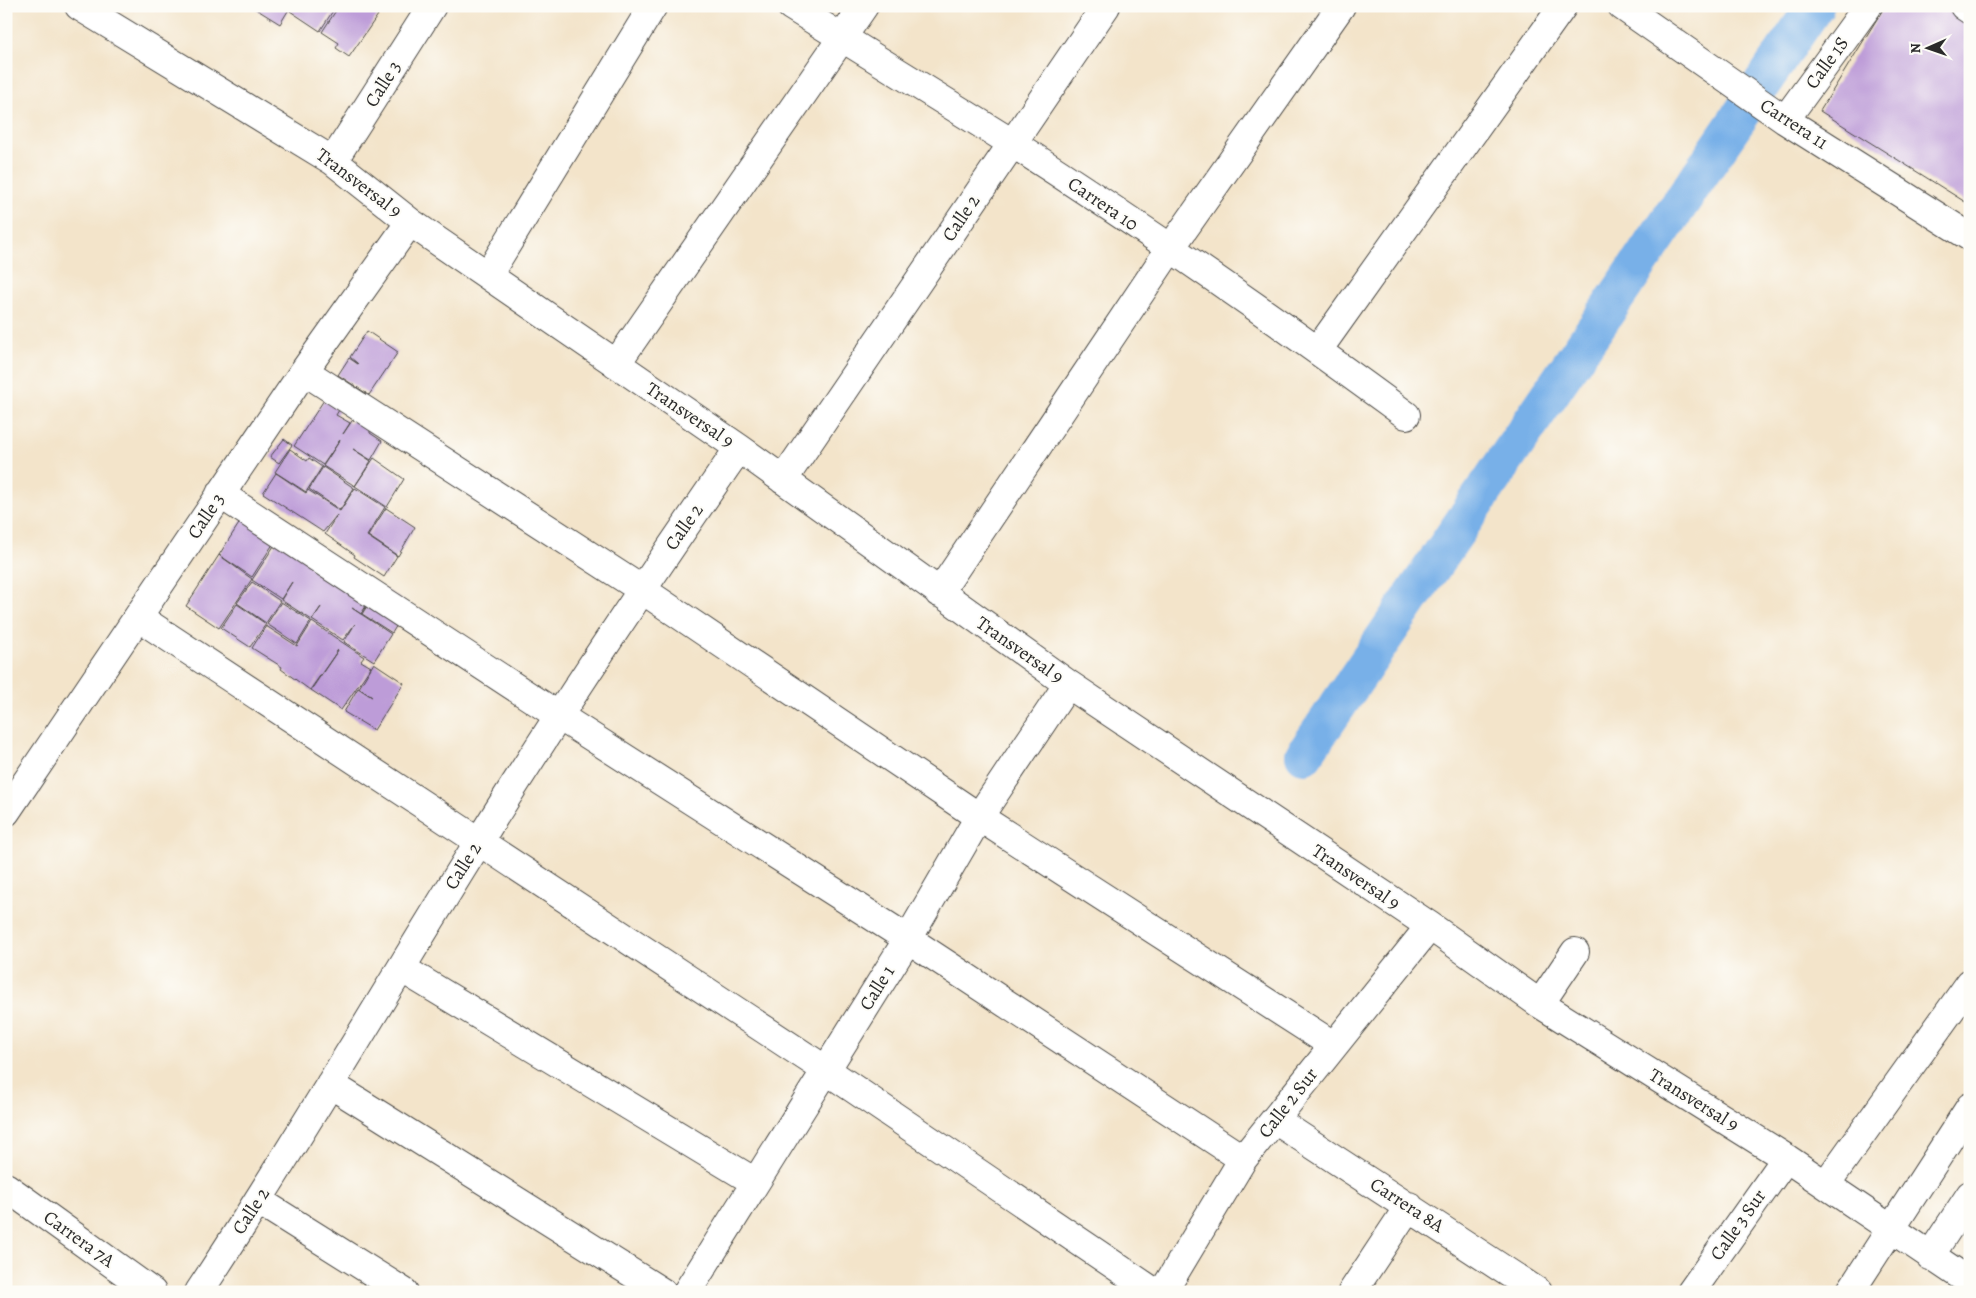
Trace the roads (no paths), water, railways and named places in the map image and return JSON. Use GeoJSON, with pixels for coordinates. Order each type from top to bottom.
{"type":"FeatureCollection","features":[{"type":"Feature","properties":{"kind":"street","name":"Transversal 9"},"geometry":{"type":"LineString","coordinates":[[79,6],[333,161],[410,222],[739,448],[1068,684],[1430,926],[1540,1004],[1786,1158],[1890,1230],[1970,1282]]}},
{"type":"Feature","properties":{"kind":"street","name":"Calle 3"},"geometry":{"type":"LineString","coordinates":[[333,161],[432,6]]}},
{"type":"Feature","properties":{"kind":"street"},"geometry":{"type":"LineString","coordinates":[[488,275],[653,6]]}},
{"type":"Feature","properties":{"kind":"street","name":"Carrera 10"},"geometry":{"type":"LineString","coordinates":[[791,6],[1012,144],[1170,249],[1318,350],[1406,415]]}},
{"type":"Feature","properties":{"kind":"street"},"geometry":{"type":"LineString","coordinates":[[616,364],[864,6]]}},
{"type":"Feature","properties":{"kind":"street","name":"Calle 2"},"geometry":{"type":"LineString","coordinates":[[783,480],[1106,6]]}},
{"type":"Feature","properties":{"kind":"street"},"geometry":{"type":"LineString","coordinates":[[939,593],[1170,249],[1341,6]]}},
{"type":"Feature","properties":{"kind":"street"},"geometry":{"type":"LineString","coordinates":[[1318,350],[1563,6]]}},
{"type":"Feature","properties":{"kind":"street","name":"Carrera 11"},"geometry":{"type":"LineString","coordinates":[[1622,6],[1784,119],[1970,237]]}},
{"type":"Feature","properties":{"kind":"street","name":"Calle 1S"},"geometry":{"type":"LineString","coordinates":[[1784,119],[1868,6]]}},
{"type":"Feature","properties":{"kind":"street"},"geometry":{"type":"LineString","coordinates":[[1964,6],[1970,10]]}},
{"type":"Feature","properties":{"kind":"street","name":"Calle 3"},"geometry":{"type":"LineString","coordinates":[[6,812],[304,371],[410,222]]}},
{"type":"Feature","properties":{"kind":"street"},"geometry":{"type":"LineString","coordinates":[[304,371],[641,589],[979,817],[1333,1045]]}},
{"type":"Feature","properties":{"kind":"street","name":"Calle 2"},"geometry":{"type":"LineString","coordinates":[[199,1292],[259,1201],[479,840],[641,589],[739,448]]}},
{"type":"Feature","properties":{"kind":"street"},"geometry":{"type":"LineString","coordinates":[[220,494],[560,716],[908,939],[1243,1159]]}},
{"type":"Feature","properties":{"kind":"street"},"geometry":{"type":"LineString","coordinates":[[138,617],[826,1070],[1154,1292]]}},
{"type":"Feature","properties":{"kind":"street","name":"Calle 1"},"geometry":{"type":"LineString","coordinates":[[687,1292],[908,939],[979,817],[1068,684]]}},
{"type":"Feature","properties":{"kind":"street","name":"Calle 2 Sur"},"geometry":{"type":"LineString","coordinates":[[1163,1292],[1243,1159],[1430,926]]}},
{"type":"Feature","properties":{"kind":"street"},"geometry":{"type":"LineString","coordinates":[[1540,1004],[1575,952]]}},
{"type":"Feature","properties":{"kind":"street"},"geometry":{"type":"LineString","coordinates":[[401,968],[756,1182]]}},
{"type":"Feature","properties":{"kind":"street"},"geometry":{"type":"LineString","coordinates":[[1826,1184],[1970,983]]}},
{"type":"Feature","properties":{"kind":"street"},"geometry":{"type":"LineString","coordinates":[[330,1084],[662,1292]]}},
{"type":"Feature","properties":{"kind":"street"},"geometry":{"type":"LineString","coordinates":[[1850,1292],[1970,1107]]}},
{"type":"Feature","properties":{"kind":"street","name":"Carrera 8A"},"geometry":{"type":"LineString","coordinates":[[1275,1120],[1409,1206],[1511,1284],[1538,1292]]}},
{"type":"Feature","properties":{"kind":"street","name":"Calle 3 Sur"},"geometry":{"type":"LineString","coordinates":[[1690,1292],[1786,1158]]}},
{"type":"Feature","properties":{"kind":"street","name":"Carrera 7A"},"geometry":{"type":"LineString","coordinates":[[6,1187],[152,1292]]}},
{"type":"Feature","properties":{"kind":"street"},"geometry":{"type":"LineString","coordinates":[[1930,1256],[1970,1195]]}},
{"type":"Feature","properties":{"kind":"street"},"geometry":{"type":"LineString","coordinates":[[259,1201],[404,1292]]}},
{"type":"Feature","properties":{"kind":"street"},"geometry":{"type":"LineString","coordinates":[[1352,1292],[1409,1206]]}},
{"type":"Feature","properties":{"kind":"waterway"},"geometry":{"type":"LineString","coordinates":[[1304,755],[1815,6]]}}]}
